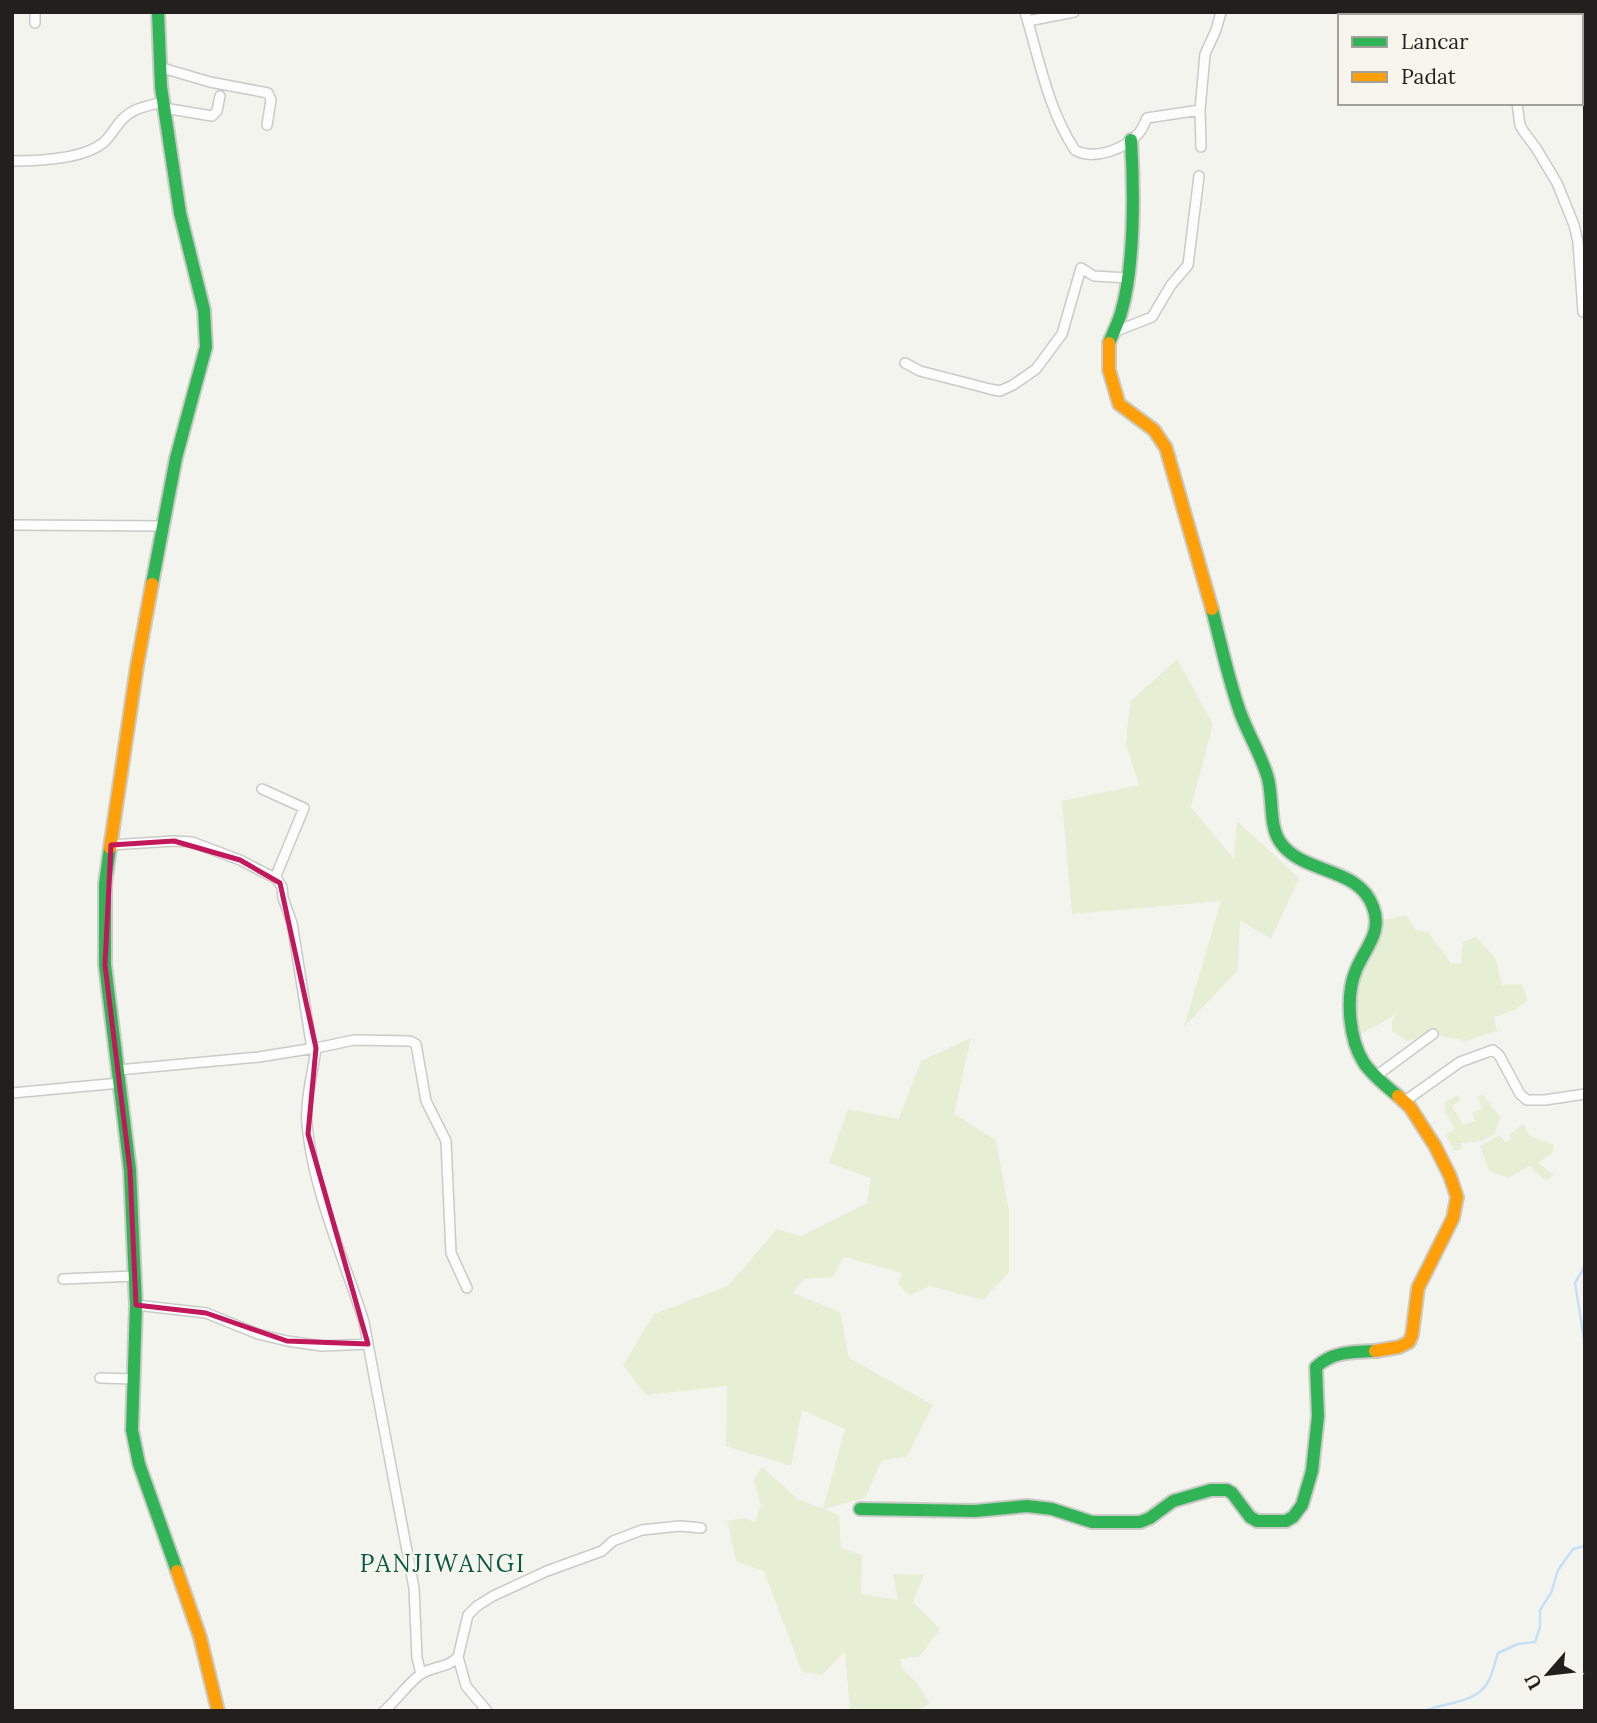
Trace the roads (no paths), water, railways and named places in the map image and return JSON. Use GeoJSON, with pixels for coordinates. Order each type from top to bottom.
{"type":"FeatureCollection","features":[{"type":"Feature","properties":{"kind":"street"},"geometry":{"type":"LineString","coordinates":[[35,12],[35,23]]}},
{"type":"Feature","properties":{"kind":"street"},"geometry":{"type":"LineString","coordinates":[[159,12],[159,67],[164,105],[180,213],[207,326],[206,347],[176,458],[136,666],[105,888],[105,960],[130,1170],[136,1305],[132,1426],[137,1460],[200,1637],[218,1711]]}},
{"type":"Feature","properties":{"kind":"street"},"geometry":{"type":"LineString","coordinates":[[1074,12],[1026,17],[1056,113],[1074,150],[1089,154],[1108,152],[1131,140],[1140,132],[1147,118],[1200,110]]}},
{"type":"Feature","properties":{"kind":"street"},"geometry":{"type":"LineString","coordinates":[[1200,147],[1205,54],[1221,12]]}},
{"type":"Feature","properties":{"kind":"street"},"geometry":{"type":"LineString","coordinates":[[159,67],[210,82],[266,92],[271,100],[267,125]]}},
{"type":"Feature","properties":{"kind":"street"},"geometry":{"type":"LineString","coordinates":[[12,161],[59,157],[93,149],[102,144],[129,113],[139,107],[164,105],[212,116],[220,96]]}},
{"type":"Feature","properties":{"kind":"street"},"geometry":{"type":"LineString","coordinates":[[1517,105],[1520,125],[1557,183],[1574,225],[1578,242],[1583,312]]}},
{"type":"Feature","properties":{"kind":"street"},"geometry":{"type":"LineString","coordinates":[[860,1508],[975,1511],[1027,1506],[1052,1509],[1092,1522],[1140,1522],[1173,1501],[1212,1490],[1227,1490],[1250,1517],[1257,1521],[1286,1521],[1293,1517],[1302,1505],[1315,1448],[1318,1416],[1316,1367],[1327,1357],[1390,1350],[1409,1342],[1418,1290],[1455,1209],[1457,1193],[1452,1177],[1405,1101],[1376,1076],[1358,1050],[1351,1000],[1353,974],[1375,937],[1374,906],[1368,894],[1352,881],[1296,856],[1280,841],[1275,831],[1270,786],[1240,710],[1166,448],[1154,429],[1124,410],[1115,399],[1107,353],[1121,313],[1128,278],[1133,184],[1131,140]]}},
{"type":"Feature","properties":{"kind":"street"},"geometry":{"type":"LineString","coordinates":[[1114,331],[1152,317],[1171,285],[1188,265],[1199,176]]}},
{"type":"Feature","properties":{"kind":"street"},"geometry":{"type":"LineString","coordinates":[[905,363],[920,371],[1000,391],[1036,369],[1062,334],[1081,268],[1094,276],[1128,278]]}},
{"type":"Feature","properties":{"kind":"street"},"geometry":{"type":"LineString","coordinates":[[12,525],[165,526]]}},
{"type":"Feature","properties":{"kind":"street"},"geometry":{"type":"LineString","coordinates":[[262,789],[304,808],[275,878]]}},
{"type":"Feature","properties":{"kind":"street"},"geometry":{"type":"LineString","coordinates":[[111,845],[192,842],[240,860],[275,878],[282,887],[292,923],[314,1048],[307,1102],[309,1134],[320,1188],[364,1322],[414,1588],[417,1658],[421,1674]]}},
{"type":"Feature","properties":{"kind":"street"},"geometry":{"type":"LineString","coordinates":[[1376,1076],[1433,1034]]}},
{"type":"Feature","properties":{"kind":"street"},"geometry":{"type":"LineString","coordinates":[[12,1093],[362,1040],[410,1041],[416,1044],[426,1101],[446,1141],[451,1253],[467,1288]]}},
{"type":"Feature","properties":{"kind":"street"},"geometry":{"type":"LineString","coordinates":[[1405,1101],[1454,1065],[1493,1051],[1499,1055],[1520,1094],[1527,1100],[1585,1094]]}},
{"type":"Feature","properties":{"kind":"street"},"geometry":{"type":"LineString","coordinates":[[63,1279],[135,1276]]}},
{"type":"Feature","properties":{"kind":"street"},"geometry":{"type":"LineString","coordinates":[[136,1305],[206,1312],[258,1334],[287,1341],[323,1346],[368,1344]]}},
{"type":"Feature","properties":{"kind":"street"},"geometry":{"type":"LineString","coordinates":[[100,1378],[134,1379]]}},
{"type":"Feature","properties":{"kind":"street"},"geometry":{"type":"LineString","coordinates":[[486,1711],[466,1686],[458,1657],[468,1615],[487,1599],[547,1571],[602,1551],[613,1541],[642,1530],[680,1526],[701,1528]]}},
{"type":"Feature","properties":{"kind":"street"},"geometry":{"type":"LineString","coordinates":[[384,1711],[421,1674],[447,1665],[458,1657]]}},
{"type":"Feature","properties":{"kind":"waterway"},"geometry":{"type":"LineString","coordinates":[[1585,1266],[1575,1283],[1585,1345]]}},
{"type":"Feature","properties":{"kind":"waterway"},"geometry":{"type":"LineString","coordinates":[[1424,1711],[1477,1694],[1489,1680],[1498,1653],[1518,1644],[1535,1642],[1540,1627],[1540,1610],[1551,1593],[1558,1570],[1573,1549],[1585,1546]]}},
{"type":"Feature","properties":{"kind":"district","name":"PANJIWANGI"},"geometry":{"type":"Point","coordinates":[443,1564]}}]}
